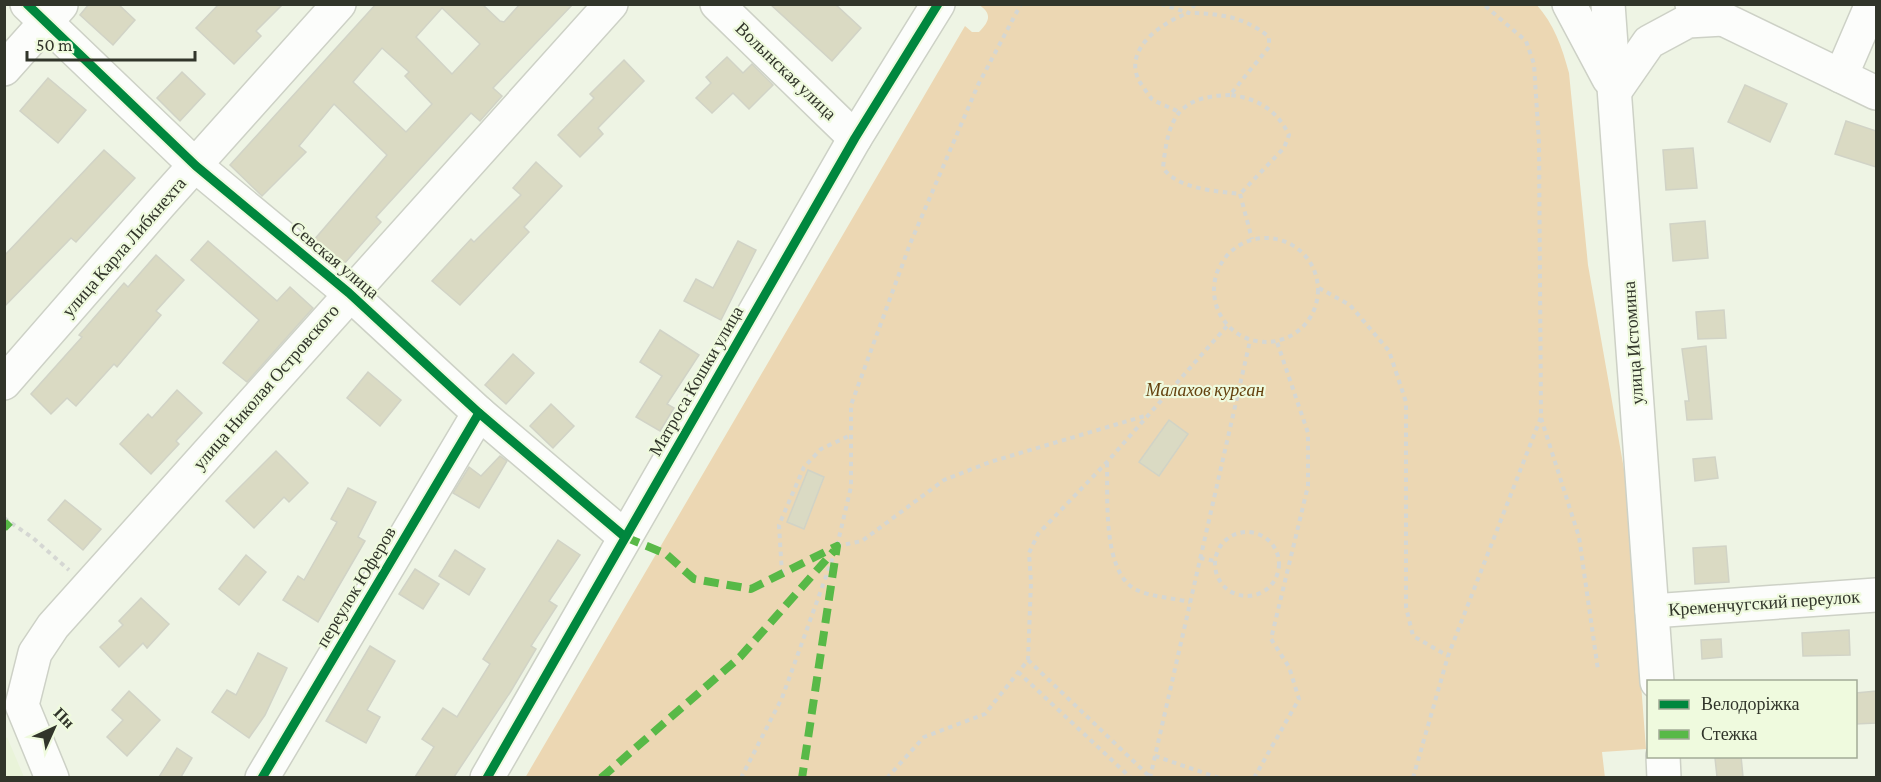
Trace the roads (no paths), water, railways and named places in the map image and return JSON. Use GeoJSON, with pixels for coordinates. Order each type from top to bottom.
{"type":"FeatureCollection","features":[{"type":"Feature","properties":{"kind":"street","name":"улица Карла Либкнехта"},"geometry":{"type":"LineString","coordinates":[[4,383],[339,4]]}},
{"type":"Feature","properties":{"kind":"street","name":"улица Николая Островского"},"geometry":{"type":"LineString","coordinates":[[13,706],[34,653],[53,626],[610,4]]}},
{"type":"Feature","properties":{"kind":"street","name":"Волынская улица"},"geometry":{"type":"LineString","coordinates":[[717,4],[855,138]]}},
{"type":"Feature","properties":{"kind":"street","name":"Матроса Кошки улица"},"geometry":{"type":"LineString","coordinates":[[487,777],[855,138],[938,4]]}},
{"type":"Feature","properties":{"kind":"street"},"geometry":{"type":"LineString","coordinates":[[1569,4],[1616,91],[1649,42],[1688,21],[1723,20]]}},
{"type":"Feature","properties":{"kind":"street","name":"улица Истомина"},"geometry":{"type":"LineString","coordinates":[[1608,4],[1657,680]]}},
{"type":"Feature","properties":{"kind":"street"},"geometry":{"type":"LineString","coordinates":[[1692,4],[1876,93]]}},
{"type":"Feature","properties":{"kind":"street"},"geometry":{"type":"LineString","coordinates":[[1841,76],[1872,4]]}},
{"type":"Feature","properties":{"kind":"street","name":"Севская улица"},"geometry":{"type":"LineString","coordinates":[[45,10],[196,166],[349,293],[478,413],[625,537]]}},
{"type":"Feature","properties":{"kind":"street"},"geometry":{"type":"LineString","coordinates":[[4,69],[45,10]]}},
{"type":"Feature","properties":{"kind":"street","name":"переулок Юферов"},"geometry":{"type":"LineString","coordinates":[[262,777],[478,413]]}},
{"type":"Feature","properties":{"kind":"street","name":"Кременчугский переулок"},"geometry":{"type":"LineString","coordinates":[[1652,611],[1876,595]]}},
{"type":"Feature","properties":{"kind":"street"},"geometry":{"type":"LineString","coordinates":[[13,706],[52,777]]}},
{"type":"Feature","properties":{"kind":"street"},"geometry":{"type":"LineString","coordinates":[[1663,758],[1664,777]]}},
{"type":"Feature","properties":{"kind":"park label","name":"Малахов курган"},"geometry":{"type":"Point","coordinates":[1205,390]}}]}
